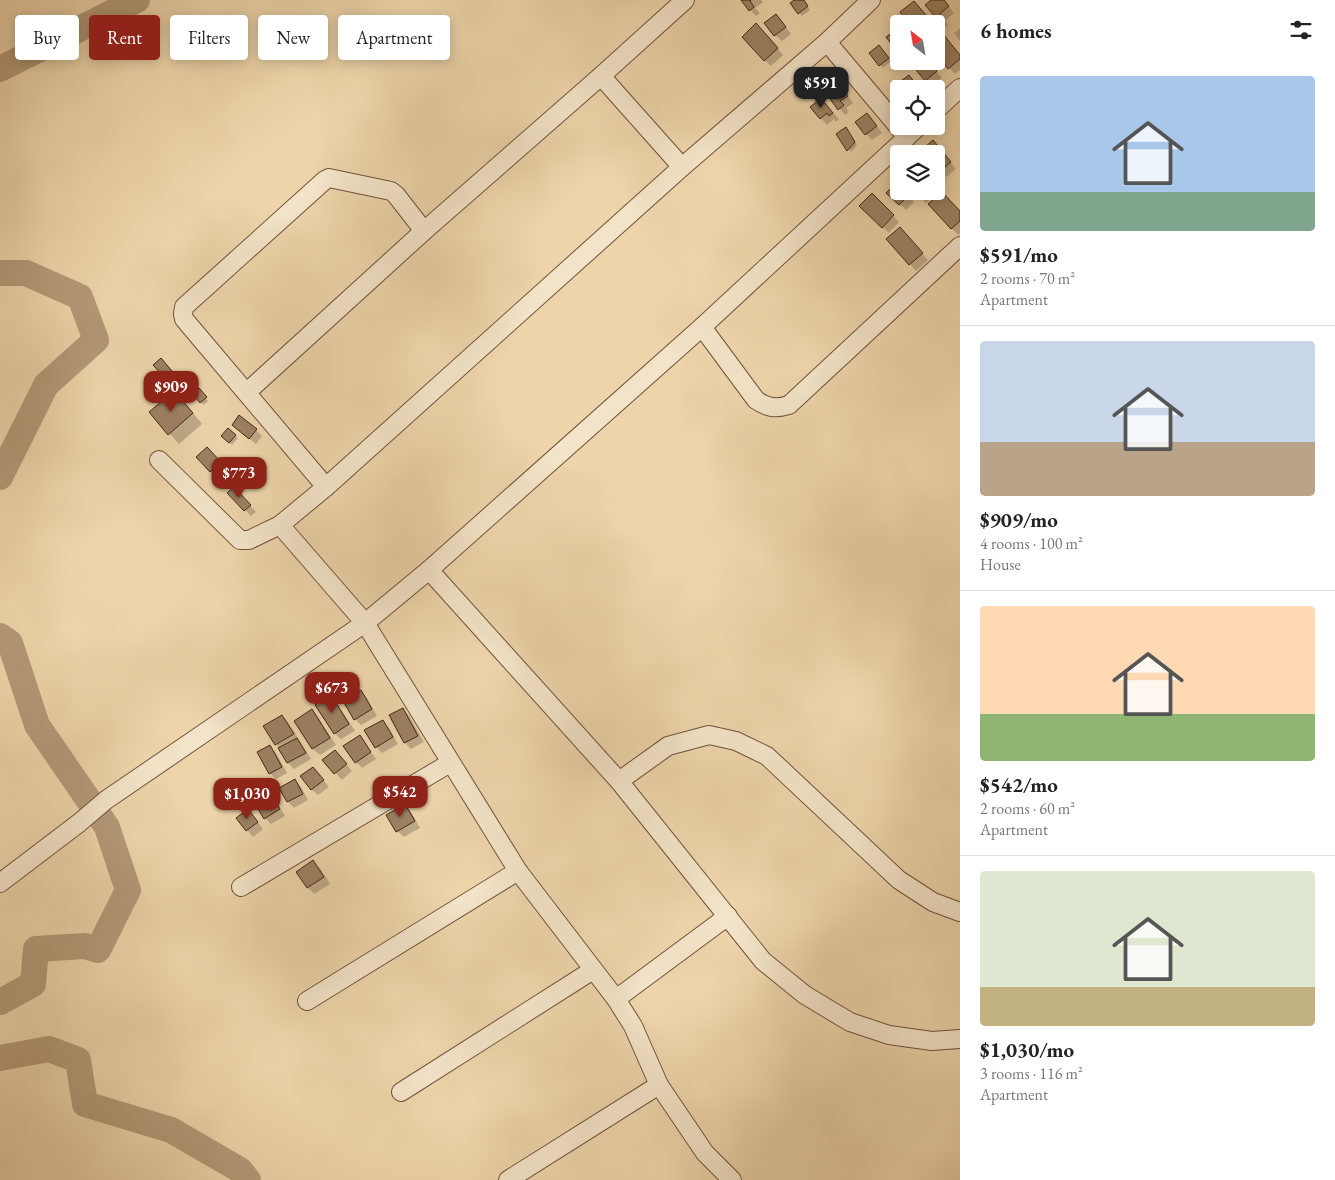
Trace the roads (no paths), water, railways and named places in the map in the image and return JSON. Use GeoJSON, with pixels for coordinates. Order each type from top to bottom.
{"type":"FeatureCollection","features":[{"type":"Feature","properties":{"kind":"street"},"geometry":{"type":"LineString","coordinates":[[248,392],[424,230],[601,76],[684,0]]}},
{"type":"Feature","properties":{"kind":"street"},"geometry":{"type":"LineString","coordinates":[[159,460],[240,540],[249,540],[280,525],[326,487],[682,167],[827,42],[871,0]]}},
{"type":"Feature","properties":{"kind":"street"},"geometry":{"type":"LineString","coordinates":[[827,42],[890,108]]}},
{"type":"Feature","properties":{"kind":"street"},"geometry":{"type":"LineString","coordinates":[[601,76],[682,167]]}},
{"type":"Feature","properties":{"kind":"street"},"geometry":{"type":"LineString","coordinates":[[945,102],[960,88]]}},
{"type":"Feature","properties":{"kind":"street"},"geometry":{"type":"LineString","coordinates":[[0,883],[106,800],[365,623],[429,570],[702,327],[910,135]]}},
{"type":"Feature","properties":{"kind":"street"},"geometry":{"type":"LineString","coordinates":[[326,487],[184,318],[182,311],[186,304],[325,180],[330,178],[391,191],[396,194],[424,230]]}},
{"type":"Feature","properties":{"kind":"street"},"geometry":{"type":"LineString","coordinates":[[702,327],[756,400],[766,407],[779,408],[789,405],[960,246]]}},
{"type":"Feature","properties":{"kind":"street"},"geometry":{"type":"LineString","coordinates":[[280,525],[365,623],[518,871],[616,999],[633,1026],[659,1085],[705,1153],[732,1180]]}},
{"type":"Feature","properties":{"kind":"street"},"geometry":{"type":"LineString","coordinates":[[429,570],[620,781],[763,961],[805,995],[850,1022],[889,1036],[932,1041],[960,1039]]}},
{"type":"Feature","properties":{"kind":"street"},"geometry":{"type":"LineString","coordinates":[[620,781],[668,746],[709,735],[736,741],[767,756],[899,880],[933,902],[960,912]]}},
{"type":"Feature","properties":{"kind":"street"},"geometry":{"type":"LineString","coordinates":[[241,887],[450,763]]}},
{"type":"Feature","properties":{"kind":"street"},"geometry":{"type":"LineString","coordinates":[[307,1001],[518,871]]}},
{"type":"Feature","properties":{"kind":"street"},"geometry":{"type":"LineString","coordinates":[[616,999],[728,916]]}},
{"type":"Feature","properties":{"kind":"street"},"geometry":{"type":"LineString","coordinates":[[401,1092],[593,970]]}},
{"type":"Feature","properties":{"kind":"street"},"geometry":{"type":"LineString","coordinates":[[508,1180],[659,1085]]}},
{"type":"Feature","properties":{"kind":"waterway"},"geometry":{"type":"LineString","coordinates":[[0,69],[137,0]]}},
{"type":"Feature","properties":{"kind":"waterway"},"geometry":{"type":"LineString","coordinates":[[0,273],[26,273],[80,297],[96,340],[46,385],[0,477]]}},
{"type":"Feature","properties":{"kind":"waterway"},"geometry":{"type":"LineString","coordinates":[[0,636],[10,643],[37,725],[107,827],[128,890],[98,950],[85,946],[36,949],[33,984],[0,1002]]}},
{"type":"Feature","properties":{"kind":"waterway"},"geometry":{"type":"LineString","coordinates":[[0,1058],[49,1049],[78,1060],[85,1104],[171,1130],[240,1170],[248,1180]]}}]}
